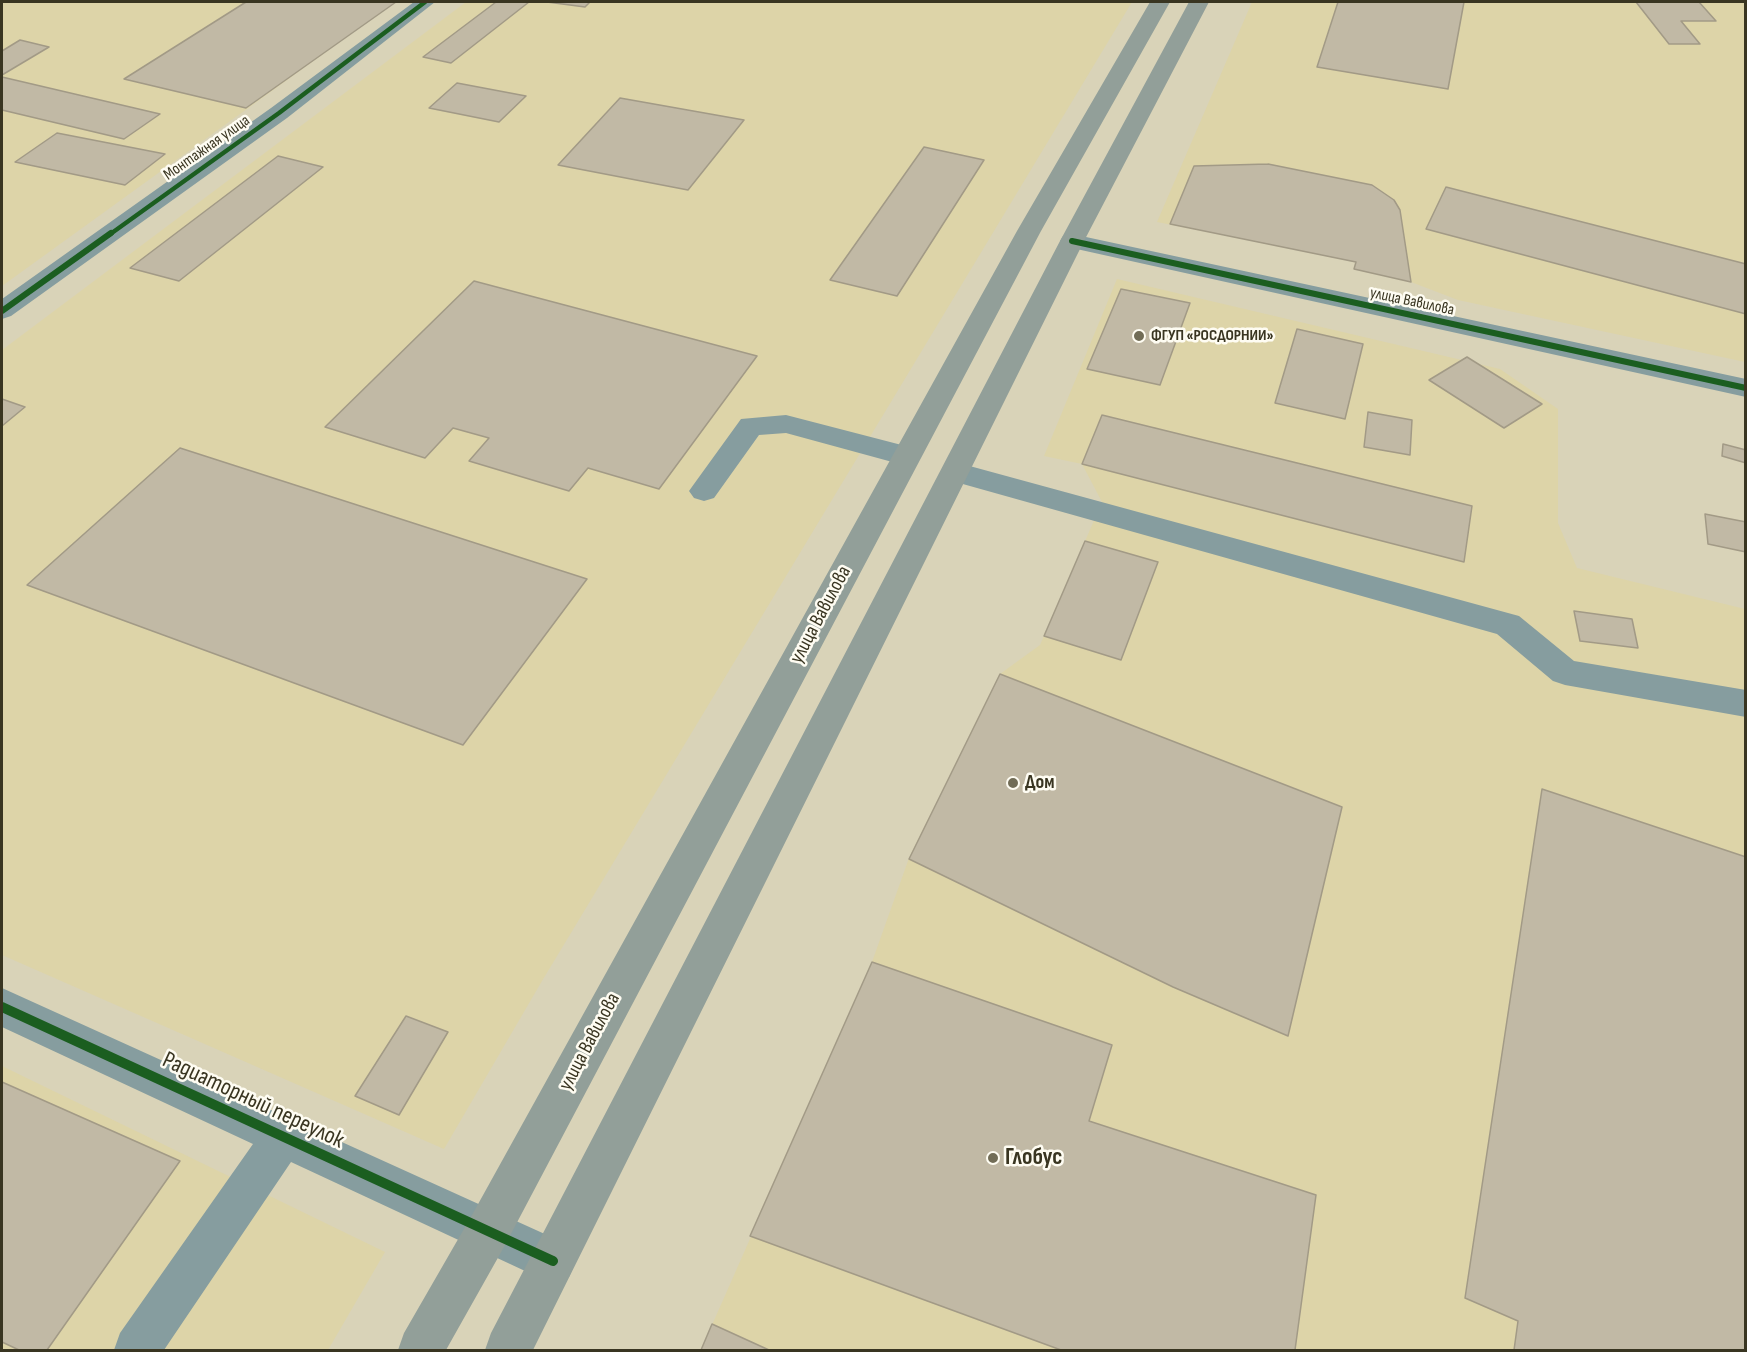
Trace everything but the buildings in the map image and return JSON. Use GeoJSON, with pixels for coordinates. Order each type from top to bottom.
{"type":"FeatureCollection","features":[{"type":"Feature","properties":{"kind":"main road","name":"улица Вавилова"},"geometry":{"type":"LineString","coordinates":[[421,1350],[488,1231],[1029,231],[1160,2]]}},
{"type":"Feature","properties":{"kind":"main road"},"geometry":{"type":"LineString","coordinates":[[508,1350],[1072,241],[1199,2]]}},
{"type":"Feature","properties":{"kind":"street","name":"Монтажная улица"},"geometry":{"type":"LineString","coordinates":[[2,311],[279,113],[425,2]]}},
{"type":"Feature","properties":{"kind":"street","name":"улица Вавилова"},"geometry":{"type":"LineString","coordinates":[[1072,241],[1746,388]]}},
{"type":"Feature","properties":{"kind":"street"},"geometry":{"type":"LineString","coordinates":[[704,491],[751,426],[786,424],[907,456]]}},
{"type":"Feature","properties":{"kind":"street"},"geometry":{"type":"LineString","coordinates":[[955,472],[1508,625],[1565,672],[1746,704]]}},
{"type":"Feature","properties":{"kind":"street","name":"Радиаторный переулок"},"geometry":{"type":"LineString","coordinates":[[2,1007],[488,1231]]}},
{"type":"Feature","properties":{"kind":"street"},"geometry":{"type":"LineString","coordinates":[[137,1350],[283,1137]]}},
{"type":"Feature","properties":{"kind":"street"},"geometry":{"type":"LineString","coordinates":[[488,1231],[554,1261]]}},
{"type":"Feature","properties":{"kind":"shaded area"},"geometry":{"type":"Polygon","coordinates":[[[2,2],[395,2],[2,286],[2,2]]]}},
{"type":"Feature","properties":{"kind":"shaded area"},"geometry":{"type":"Polygon","coordinates":[[[466,2],[1132,2],[542,981],[444,1149],[2,955],[2,350],[466,2]]]}},
{"type":"Feature","properties":{"kind":"shaded area"},"geometry":{"type":"Polygon","coordinates":[[[1252,2],[1745,2],[1745,362],[1458,300],[1411,282],[1354,269],[1356,261],[1157,222],[1252,2]]]}},
{"type":"Feature","properties":{"kind":"shaded area"},"geometry":{"type":"Polygon","coordinates":[[[1117,279],[1500,369],[1558,409],[1558,523],[1577,568],[1745,609],[1745,1350],[701,1350],[872,962],[909,858],[1000,674],[1040,645],[1102,502],[1082,464],[1044,456],[1117,279]]]}},
{"type":"Feature","properties":{"kind":"shaded area"},"geometry":{"type":"Polygon","coordinates":[[[2,1066],[385,1252],[328,1350],[2,1350],[2,1066]]]}},
{"type":"Feature","properties":{"kind":"cycle path"},"geometry":{"type":"LineString","coordinates":[[2,311],[279,113],[425,2]]}},
{"type":"Feature","properties":{"kind":"cycle path"},"geometry":{"type":"LineString","coordinates":[[1072,241],[1746,388]]}},
{"type":"Feature","properties":{"kind":"cycle path"},"geometry":{"type":"LineString","coordinates":[[2,1007],[553,1261]]}},
{"type":"Feature","properties":{"kind":"place","name":"ФГУП «РОСДОРНИИ»"},"geometry":{"type":"Point","coordinates":[1139,336]}},
{"type":"Feature","properties":{"kind":"place","name":"Дом"},"geometry":{"type":"Point","coordinates":[1013,783]}},
{"type":"Feature","properties":{"kind":"place","name":"Глобус"},"geometry":{"type":"Point","coordinates":[993,1158]}}]}
